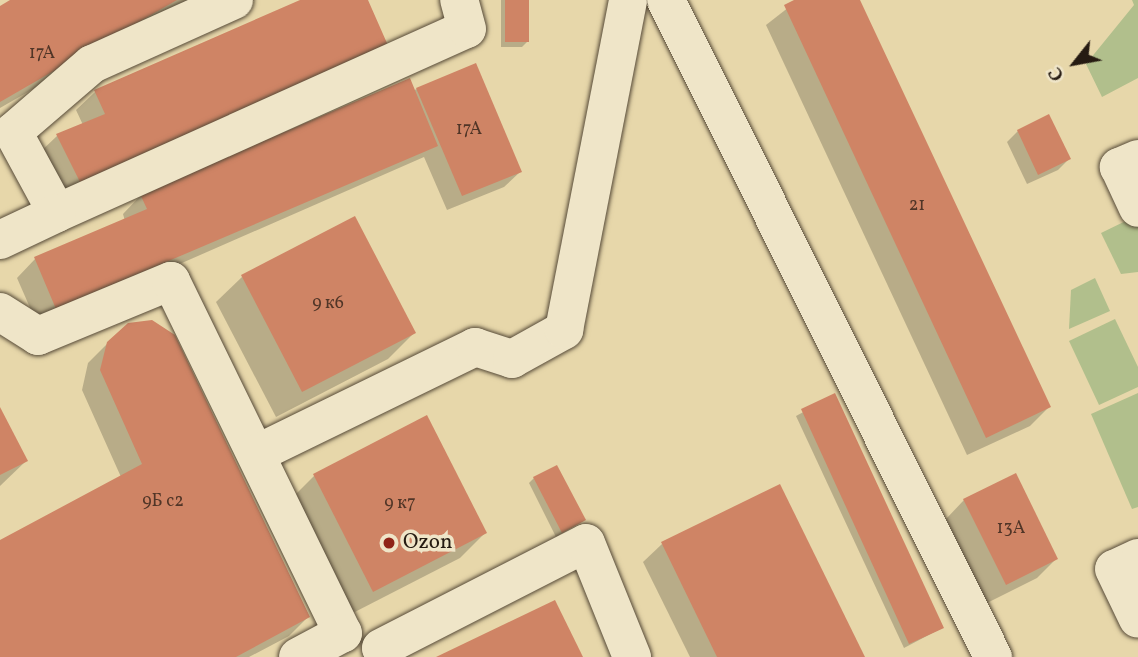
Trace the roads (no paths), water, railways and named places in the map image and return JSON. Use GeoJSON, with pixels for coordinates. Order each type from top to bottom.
{"type":"FeatureCollection","features":[{"type":"Feature","properties":{"kind":"lane"},"geometry":{"type":"LineString","coordinates":[[57,213],[13,132],[92,64],[234,0]]}},
{"type":"Feature","properties":{"kind":"lane"},"geometry":{"type":"LineString","coordinates":[[0,240],[467,29],[459,0]]}},
{"type":"Feature","properties":{"kind":"lane"},"geometry":{"type":"LineString","coordinates":[[258,453],[475,346],[512,359],[564,330],[628,0]]}},
{"type":"Feature","properties":{"kind":"lane"},"geometry":{"type":"LineString","coordinates":[[666,0],[993,657]]}},
{"type":"Feature","properties":{"kind":"lane"},"geometry":{"type":"LineString","coordinates":[[1138,159],[1119,167],[1138,208]]}},
{"type":"Feature","properties":{"kind":"lane"},"geometry":{"type":"LineString","coordinates":[[0,312],[38,336],[171,281],[258,453],[344,634],[298,657]]}},
{"type":"Feature","properties":{"kind":"lane"},"geometry":{"type":"LineString","coordinates":[[386,657],[382,648],[586,543],[632,657]]}},
{"type":"Feature","properties":{"kind":"lane"},"geometry":{"type":"LineString","coordinates":[[1138,558],[1114,569],[1138,619]]}},
{"type":"Feature","properties":{"kind":"place","name":"Ozon"},"geometry":{"type":"Point","coordinates":[389,543]}}]}
